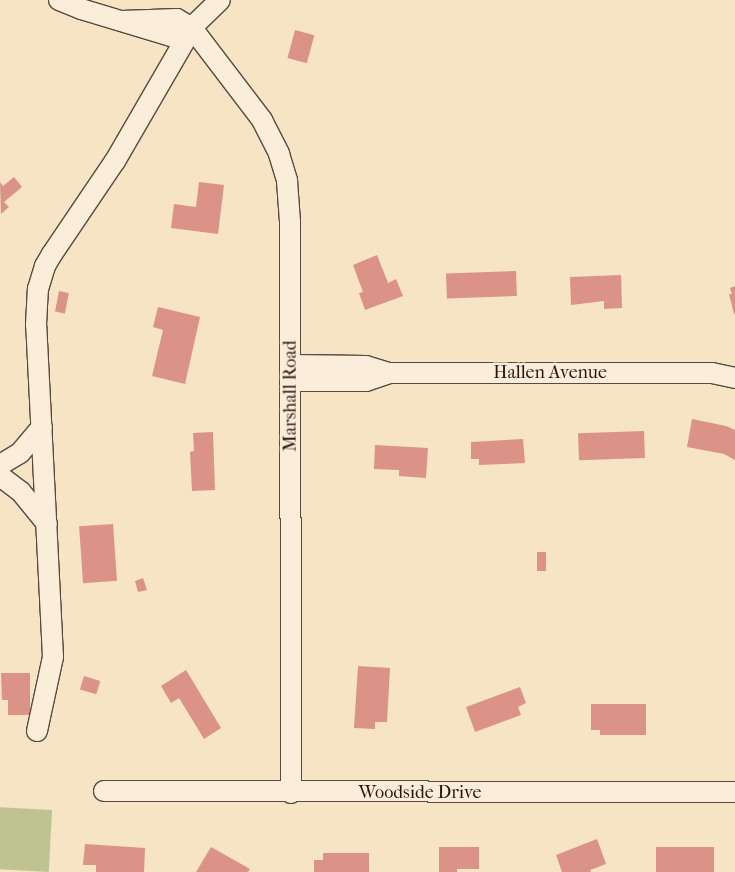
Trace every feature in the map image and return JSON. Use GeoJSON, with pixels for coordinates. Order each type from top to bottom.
{"type":"FeatureCollection","features":[{"type":"Feature","properties":{"kind":"street"},"geometry":{"type":"LineString","coordinates":[[59,0],[81,9],[122,21],[177,19],[192,28]]}},
{"type":"Feature","properties":{"kind":"street"},"geometry":{"type":"LineString","coordinates":[[37,731],[53,657],[36,325],[38,289],[45,266],[115,161],[192,28],[220,0]]}},
{"type":"Feature","properties":{"kind":"street","name":"Marshall Road"},"geometry":{"type":"LineString","coordinates":[[192,28],[262,120],[274,142],[283,166],[290,207],[291,793]]}},
{"type":"Feature","properties":{"kind":"street","name":"Hallen Avenue"},"geometry":{"type":"LineString","coordinates":[[291,373],[366,381],[388,373],[712,373],[735,368]]}},
{"type":"Feature","properties":{"kind":"street","name":"Hallen Avenue"},"geometry":{"type":"LineString","coordinates":[[712,373],[735,378]]}},
{"type":"Feature","properties":{"kind":"street"},"geometry":{"type":"LineString","coordinates":[[0,465],[20,454],[42,427]]}},
{"type":"Feature","properties":{"kind":"street"},"geometry":{"type":"LineString","coordinates":[[0,476],[21,492],[47,524]]}},
{"type":"Feature","properties":{"kind":"street","name":"Woodside Drive"},"geometry":{"type":"LineString","coordinates":[[104,791],[291,793],[735,792]]}},
{"type":"Feature","properties":{"kind":"green space"},"geometry":{"type":"Polygon","coordinates":[[[0,807],[52,810],[49,872],[0,869],[0,807]]]}},
{"type":"Feature","properties":{"kind":"building"},"geometry":{"type":"Polygon","coordinates":[[[295,30],[314,35],[307,63],[287,58],[295,30]]]}},
{"type":"Feature","properties":{"kind":"building"},"geometry":{"type":"Polygon","coordinates":[[[14,177],[22,187],[4,202],[9,207],[1,214],[0,182],[3,186],[14,177]]]}},
{"type":"Feature","properties":{"kind":"building"},"geometry":{"type":"Polygon","coordinates":[[[199,182],[224,185],[218,234],[171,228],[174,204],[196,207],[199,182]]]}},
{"type":"Feature","properties":{"kind":"building"},"geometry":{"type":"Polygon","coordinates":[[[377,255],[388,283],[396,279],[403,296],[365,310],[359,293],[363,292],[353,265],[377,255]]]}},
{"type":"Feature","properties":{"kind":"building"},"geometry":{"type":"Polygon","coordinates":[[[516,271],[517,296],[447,298],[446,273],[516,271]]]}},
{"type":"Feature","properties":{"kind":"building"},"geometry":{"type":"Polygon","coordinates":[[[621,275],[622,308],[604,309],[604,301],[571,305],[570,277],[621,275]]]}},
{"type":"Feature","properties":{"kind":"building"},"geometry":{"type":"Polygon","coordinates":[[[735,286],[734,314],[729,294],[732,294],[730,288],[735,286]]]}},
{"type":"Feature","properties":{"kind":"building"},"geometry":{"type":"Polygon","coordinates":[[[59,291],[69,293],[65,314],[55,312],[59,291]]]}},
{"type":"Feature","properties":{"kind":"building"},"geometry":{"type":"Polygon","coordinates":[[[158,307],[200,317],[185,384],[152,376],[163,330],[153,327],[158,307]]]}},
{"type":"Feature","properties":{"kind":"building"},"geometry":{"type":"Polygon","coordinates":[[[692,419],[726,426],[735,430],[735,460],[724,454],[687,447],[692,419]]]}},
{"type":"Feature","properties":{"kind":"building"},"geometry":{"type":"Polygon","coordinates":[[[644,431],[645,458],[579,460],[578,433],[644,431]]]}},
{"type":"Feature","properties":{"kind":"building"},"geometry":{"type":"Polygon","coordinates":[[[213,432],[215,490],[192,491],[190,452],[194,451],[193,433],[213,432]]]}},
{"type":"Feature","properties":{"kind":"building"},"geometry":{"type":"Polygon","coordinates":[[[523,439],[525,463],[479,465],[479,459],[471,459],[471,442],[523,439]]]}},
{"type":"Feature","properties":{"kind":"building"},"geometry":{"type":"Polygon","coordinates":[[[375,445],[428,448],[426,478],[399,476],[399,470],[374,469],[375,445]]]}},
{"type":"Feature","properties":{"kind":"building"},"geometry":{"type":"Polygon","coordinates":[[[113,524],[117,581],[83,583],[79,526],[113,524]]]}},
{"type":"Feature","properties":{"kind":"building"},"geometry":{"type":"Polygon","coordinates":[[[537,552],[546,552],[546,571],[537,571],[537,552]]]}},
{"type":"Feature","properties":{"kind":"building"},"geometry":{"type":"Polygon","coordinates":[[[143,578],[147,590],[138,592],[135,581],[143,578]]]}},
{"type":"Feature","properties":{"kind":"building"},"geometry":{"type":"Polygon","coordinates":[[[358,666],[390,668],[387,722],[375,722],[375,729],[354,728],[358,666]]]}},
{"type":"Feature","properties":{"kind":"building"},"geometry":{"type":"Polygon","coordinates":[[[186,670],[221,728],[204,739],[179,698],[171,703],[161,686],[186,670]]]}},
{"type":"Feature","properties":{"kind":"building"},"geometry":{"type":"Polygon","coordinates":[[[1,673],[30,673],[30,715],[8,715],[8,700],[2,700],[1,673]]]}},
{"type":"Feature","properties":{"kind":"building"},"geometry":{"type":"Polygon","coordinates":[[[84,676],[100,681],[96,694],[80,689],[84,676]]]}},
{"type":"Feature","properties":{"kind":"building"},"geometry":{"type":"Polygon","coordinates":[[[520,687],[526,703],[518,707],[521,715],[475,732],[466,707],[520,687]]]}},
{"type":"Feature","properties":{"kind":"building"},"geometry":{"type":"Polygon","coordinates":[[[591,704],[646,704],[646,735],[600,735],[600,730],[591,730],[591,704]]]}},
{"type":"Feature","properties":{"kind":"building"},"geometry":{"type":"Polygon","coordinates":[[[597,839],[606,864],[590,870],[591,872],[562,872],[556,855],[597,839]]]}},
{"type":"Feature","properties":{"kind":"building"},"geometry":{"type":"Polygon","coordinates":[[[85,844],[145,848],[144,872],[96,872],[96,865],[83,865],[85,844]]]}},
{"type":"Feature","properties":{"kind":"building"},"geometry":{"type":"Polygon","coordinates":[[[211,847],[250,869],[248,872],[196,872],[211,847]]]}},
{"type":"Feature","properties":{"kind":"building"},"geometry":{"type":"Polygon","coordinates":[[[439,847],[479,847],[479,869],[457,869],[457,872],[439,872],[439,847]]]}},
{"type":"Feature","properties":{"kind":"building"},"geometry":{"type":"Polygon","coordinates":[[[656,847],[714,847],[714,872],[656,872],[656,847]]]}},
{"type":"Feature","properties":{"kind":"building"},"geometry":{"type":"Polygon","coordinates":[[[323,853],[369,853],[369,872],[314,872],[314,860],[323,860],[323,853]]]}}]}
